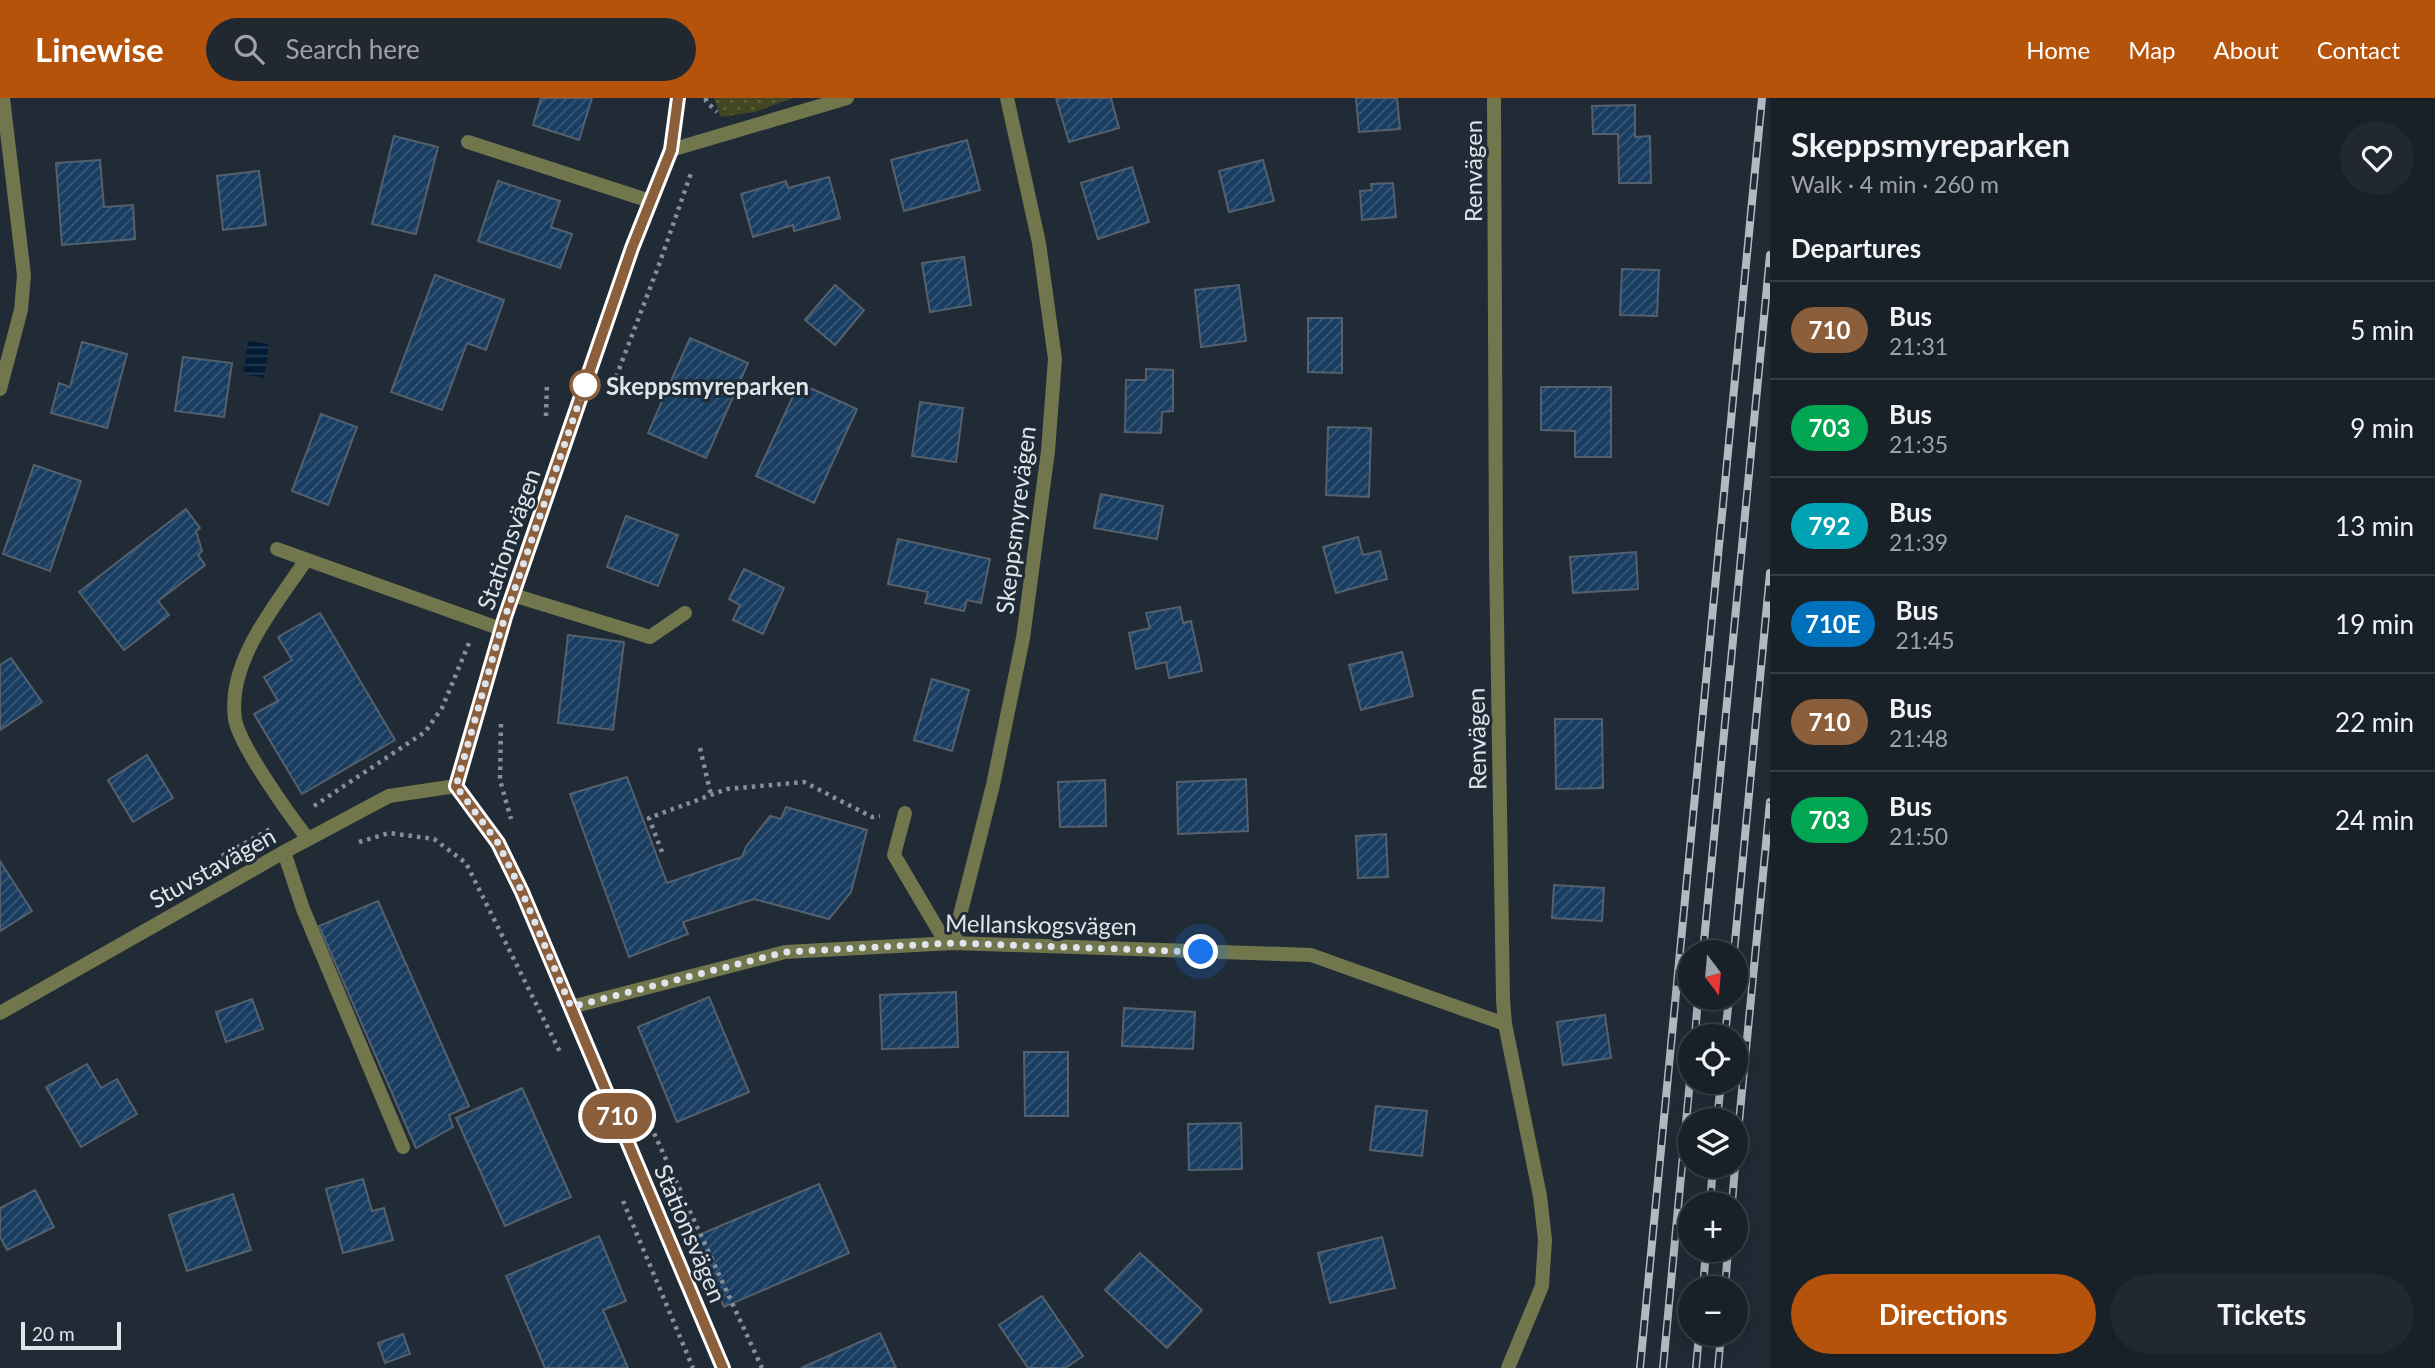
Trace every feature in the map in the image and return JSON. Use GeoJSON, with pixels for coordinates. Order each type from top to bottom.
{"type":"FeatureCollection","features":[{"type":"Feature","properties":{"kind":"street"},"geometry":{"type":"LineString","coordinates":[[0,388],[21,310],[24,275],[3,98]]}},
{"type":"Feature","properties":{"kind":"street","name":"Stationsvägen"},"geometry":{"type":"LineString","coordinates":[[678,98],[671,150],[632,248],[501,629],[456,786],[498,843],[522,892],[723,1368]]}},
{"type":"Feature","properties":{"kind":"street"},"geometry":{"type":"LineString","coordinates":[[671,150],[847,98]]}},
{"type":"Feature","properties":{"kind":"street","name":"Skeppsmyrevägen"},"geometry":{"type":"LineString","coordinates":[[950,943],[993,785],[1023,638],[1048,451],[1055,359],[1039,243],[1007,98]]}},
{"type":"Feature","properties":{"kind":"street","name":"Renvägen"},"geometry":{"type":"LineString","coordinates":[[1494,98],[1496,543],[1503,986],[1505,1024],[1540,1196],[1545,1240],[1542,1286],[1508,1368]]}},
{"type":"Feature","properties":{"kind":"street"},"geometry":{"type":"LineString","coordinates":[[468,142],[650,201]]}},
{"type":"Feature","properties":{"kind":"street"},"geometry":{"type":"LineString","coordinates":[[277,549],[501,629]]}},
{"type":"Feature","properties":{"kind":"street"},"geometry":{"type":"LineString","coordinates":[[306,560],[261,628],[244,660],[235,692],[235,722],[255,761],[308,839]]}},
{"type":"Feature","properties":{"kind":"street"},"geometry":{"type":"LineString","coordinates":[[513,595],[650,637],[685,614]]}},
{"type":"Feature","properties":{"kind":"street","name":"Stuvstavägen"},"geometry":{"type":"LineString","coordinates":[[0,1013],[388,796],[456,786]]}},
{"type":"Feature","properties":{"kind":"street"},"geometry":{"type":"LineString","coordinates":[[905,813],[894,855],[950,943]]}},
{"type":"Feature","properties":{"kind":"street"},"geometry":{"type":"LineString","coordinates":[[284,852],[303,909],[403,1147]]}},
{"type":"Feature","properties":{"kind":"street","name":"Mellanskogsvägen"},"geometry":{"type":"LineString","coordinates":[[571,1007],[785,952],[950,943],[1311,955],[1505,1024]]}},
{"type":"Feature","properties":{"kind":"path"},"geometry":{"type":"LineString","coordinates":[[611,392],[702,141],[722,117],[706,98]]}},
{"type":"Feature","properties":{"kind":"path"},"geometry":{"type":"LineString","coordinates":[[542,427],[547,414],[547,382]]}},
{"type":"Feature","properties":{"kind":"path"},"geometry":{"type":"LineString","coordinates":[[382,762],[425,732],[442,708],[479,621]]}},
{"type":"Feature","properties":{"kind":"path"},"geometry":{"type":"LineString","coordinates":[[501,723],[500,780],[512,825]]}},
{"type":"Feature","properties":{"kind":"path"},"geometry":{"type":"LineString","coordinates":[[700,748],[711,795]]}},
{"type":"Feature","properties":{"kind":"path"},"geometry":{"type":"LineString","coordinates":[[662,852],[649,818],[727,789],[804,782],[872,817],[905,813]]}},
{"type":"Feature","properties":{"kind":"path"},"geometry":{"type":"LineString","coordinates":[[349,845],[389,833],[434,839],[466,863],[564,1060]]}},
{"type":"Feature","properties":{"kind":"path"},"geometry":{"type":"LineString","coordinates":[[618,1189],[693,1368]]}},
{"type":"Feature","properties":{"kind":"green space"},"geometry":{"type":"Polygon","coordinates":[[[714,98],[793,98],[755,112],[721,117],[714,98]]]}},
{"type":"Feature","properties":{"kind":"water"},"geometry":{"type":"Polygon","coordinates":[[[248,341],[269,344],[264,378],[243,374],[248,341]]]}},
{"type":"Feature","properties":{"kind":"building"},"geometry":{"type":"Polygon","coordinates":[[[541,98],[592,98],[579,140],[533,125],[541,98]]]}},
{"type":"Feature","properties":{"kind":"building"},"geometry":{"type":"Polygon","coordinates":[[[1056,98],[1111,98],[1119,128],[1069,142],[1056,98]]]}},
{"type":"Feature","properties":{"kind":"building"},"geometry":{"type":"Polygon","coordinates":[[[1356,98],[1397,98],[1400,129],[1359,132],[1356,98]]]}},
{"type":"Feature","properties":{"kind":"building"},"geometry":{"type":"Polygon","coordinates":[[[1635,105],[1635,137],[1650,136],[1651,183],[1619,183],[1618,134],[1593,134],[1592,106],[1635,105]]]}},
{"type":"Feature","properties":{"kind":"building"},"geometry":{"type":"Polygon","coordinates":[[[394,136],[438,147],[416,234],[372,224],[394,136]]]}},
{"type":"Feature","properties":{"kind":"building"},"geometry":{"type":"Polygon","coordinates":[[[967,140],[980,190],[904,211],[891,160],[967,140]]]}},
{"type":"Feature","properties":{"kind":"building"},"geometry":{"type":"Polygon","coordinates":[[[100,160],[104,207],[133,205],[135,239],[62,245],[56,163],[100,160]]]}},
{"type":"Feature","properties":{"kind":"building"},"geometry":{"type":"Polygon","coordinates":[[[1263,160],[1274,201],[1229,212],[1219,171],[1263,160]]]}},
{"type":"Feature","properties":{"kind":"building"},"geometry":{"type":"Polygon","coordinates":[[[1132,167],[1149,222],[1098,239],[1081,183],[1132,167]]]}},
{"type":"Feature","properties":{"kind":"building"},"geometry":{"type":"Polygon","coordinates":[[[259,171],[266,225],[223,230],[217,176],[259,171]]]}},
{"type":"Feature","properties":{"kind":"building"},"geometry":{"type":"Polygon","coordinates":[[[829,177],[840,218],[794,231],[793,225],[753,237],[741,194],[786,181],[788,188],[829,177]]]}},
{"type":"Feature","properties":{"kind":"building"},"geometry":{"type":"Polygon","coordinates":[[[498,181],[560,201],[551,227],[572,234],[560,268],[478,241],[498,181]]]}},
{"type":"Feature","properties":{"kind":"building"},"geometry":{"type":"Polygon","coordinates":[[[1393,183],[1396,217],[1362,220],[1360,191],[1372,190],[1371,184],[1393,183]]]}},
{"type":"Feature","properties":{"kind":"building"},"geometry":{"type":"Polygon","coordinates":[[[964,257],[971,305],[930,312],[922,263],[964,257]]]}},
{"type":"Feature","properties":{"kind":"building"},"geometry":{"type":"Polygon","coordinates":[[[1622,269],[1659,270],[1657,316],[1620,315],[1622,269]]]}},
{"type":"Feature","properties":{"kind":"building"},"geometry":{"type":"Polygon","coordinates":[[[435,275],[504,300],[486,350],[467,343],[442,410],[391,392],[435,275]]]}},
{"type":"Feature","properties":{"kind":"building"},"geometry":{"type":"Polygon","coordinates":[[[835,285],[864,310],[835,345],[805,320],[835,285]]]}},
{"type":"Feature","properties":{"kind":"building"},"geometry":{"type":"Polygon","coordinates":[[[1239,285],[1246,341],[1201,347],[1195,290],[1239,285]]]}},
{"type":"Feature","properties":{"kind":"building"},"geometry":{"type":"Polygon","coordinates":[[[1308,318],[1342,318],[1342,373],[1308,372],[1308,318]]]}},
{"type":"Feature","properties":{"kind":"building"},"geometry":{"type":"Polygon","coordinates":[[[690,338],[748,363],[706,458],[648,433],[690,338]]]}},
{"type":"Feature","properties":{"kind":"building"},"geometry":{"type":"Polygon","coordinates":[[[82,342],[127,354],[107,428],[51,413],[59,383],[70,387],[82,342]]]}},
{"type":"Feature","properties":{"kind":"building"},"geometry":{"type":"Polygon","coordinates":[[[183,357],[232,363],[224,417],[175,411],[183,357]]]}},
{"type":"Feature","properties":{"kind":"building"},"geometry":{"type":"Polygon","coordinates":[[[1146,369],[1173,370],[1173,411],[1162,412],[1161,433],[1125,432],[1126,380],[1146,380],[1146,369]]]}},
{"type":"Feature","properties":{"kind":"building"},"geometry":{"type":"Polygon","coordinates":[[[799,383],[857,409],[814,503],[756,476],[799,383]]]}},
{"type":"Feature","properties":{"kind":"building"},"geometry":{"type":"Polygon","coordinates":[[[1541,387],[1611,387],[1611,457],[1575,457],[1575,431],[1541,430],[1541,387]]]}},
{"type":"Feature","properties":{"kind":"building"},"geometry":{"type":"Polygon","coordinates":[[[920,402],[963,408],[956,462],[912,456],[920,402]]]}},
{"type":"Feature","properties":{"kind":"building"},"geometry":{"type":"Polygon","coordinates":[[[321,414],[357,427],[328,505],[292,491],[321,414]]]}},
{"type":"Feature","properties":{"kind":"building"},"geometry":{"type":"Polygon","coordinates":[[[1328,427],[1371,428],[1369,497],[1326,495],[1328,427]]]}},
{"type":"Feature","properties":{"kind":"building"},"geometry":{"type":"Polygon","coordinates":[[[34,465],[81,481],[50,571],[3,554],[34,465]]]}},
{"type":"Feature","properties":{"kind":"building"},"geometry":{"type":"Polygon","coordinates":[[[1101,494],[1163,506],[1157,539],[1094,528],[1101,494]]]}},
{"type":"Feature","properties":{"kind":"building"},"geometry":{"type":"Polygon","coordinates":[[[186,509],[200,528],[196,531],[202,551],[198,555],[205,565],[158,601],[169,615],[124,650],[79,592],[186,509]]]}},
{"type":"Feature","properties":{"kind":"building"},"geometry":{"type":"Polygon","coordinates":[[[626,516],[678,535],[658,586],[607,567],[626,516]]]}},
{"type":"Feature","properties":{"kind":"building"},"geometry":{"type":"Polygon","coordinates":[[[1358,537],[1363,555],[1380,551],[1387,579],[1336,593],[1323,547],[1358,537]]]}},
{"type":"Feature","properties":{"kind":"building"},"geometry":{"type":"Polygon","coordinates":[[[898,539],[990,559],[981,603],[967,600],[964,611],[925,603],[928,592],[888,584],[898,539]]]}},
{"type":"Feature","properties":{"kind":"building"},"geometry":{"type":"Polygon","coordinates":[[[1636,552],[1638,589],[1573,593],[1570,557],[1636,552]]]}},
{"type":"Feature","properties":{"kind":"building"},"geometry":{"type":"Polygon","coordinates":[[[744,569],[784,588],[763,634],[733,620],[740,605],[729,599],[744,569]]]}},
{"type":"Feature","properties":{"kind":"building"},"geometry":{"type":"Polygon","coordinates":[[[1180,607],[1183,623],[1191,621],[1202,671],[1169,678],[1166,662],[1136,669],[1129,633],[1150,628],[1146,613],[1180,607]]]}},
{"type":"Feature","properties":{"kind":"building"},"geometry":{"type":"Polygon","coordinates":[[[320,613],[395,740],[302,794],[254,714],[278,701],[264,677],[292,660],[278,637],[320,613]]]}},
{"type":"Feature","properties":{"kind":"building"},"geometry":{"type":"Polygon","coordinates":[[[568,635],[624,642],[613,730],[558,723],[568,635]]]}},
{"type":"Feature","properties":{"kind":"building"},"geometry":{"type":"Polygon","coordinates":[[[1402,652],[1413,696],[1361,710],[1349,665],[1402,652]]]}},
{"type":"Feature","properties":{"kind":"building"},"geometry":{"type":"Polygon","coordinates":[[[11,658],[42,702],[0,730],[0,665],[11,658]]]}},
{"type":"Feature","properties":{"kind":"building"},"geometry":{"type":"Polygon","coordinates":[[[932,679],[969,690],[952,751],[914,740],[932,679]]]}},
{"type":"Feature","properties":{"kind":"building"},"geometry":{"type":"Polygon","coordinates":[[[1555,719],[1602,719],[1603,788],[1556,789],[1555,719]]]}},
{"type":"Feature","properties":{"kind":"building"},"geometry":{"type":"Polygon","coordinates":[[[147,755],[173,798],[133,822],[108,780],[147,755]]]}},
{"type":"Feature","properties":{"kind":"building"},"geometry":{"type":"Polygon","coordinates":[[[627,777],[667,883],[742,857],[746,847],[770,816],[781,819],[786,807],[867,830],[851,892],[829,919],[754,899],[683,922],[688,934],[629,957],[570,794],[627,777]]]}},
{"type":"Feature","properties":{"kind":"building"},"geometry":{"type":"Polygon","coordinates":[[[1246,779],[1248,831],[1178,834],[1177,782],[1246,779]]]}},
{"type":"Feature","properties":{"kind":"building"},"geometry":{"type":"Polygon","coordinates":[[[1105,780],[1106,826],[1060,827],[1058,782],[1105,780]]]}},
{"type":"Feature","properties":{"kind":"building"},"geometry":{"type":"Polygon","coordinates":[[[1386,834],[1388,877],[1358,878],[1356,836],[1386,834]]]}},
{"type":"Feature","properties":{"kind":"building"},"geometry":{"type":"Polygon","coordinates":[[[0,861],[32,911],[0,931],[0,861]]]}},
{"type":"Feature","properties":{"kind":"building"},"geometry":{"type":"Polygon","coordinates":[[[1554,885],[1604,888],[1602,921],[1552,918],[1554,885]]]}},
{"type":"Feature","properties":{"kind":"building"},"geometry":{"type":"Polygon","coordinates":[[[378,901],[469,1106],[449,1115],[453,1127],[416,1148],[319,926],[378,901]]]}},
{"type":"Feature","properties":{"kind":"building"},"geometry":{"type":"Polygon","coordinates":[[[956,992],[958,1047],[882,1049],[880,995],[956,992]]]}},
{"type":"Feature","properties":{"kind":"building"},"geometry":{"type":"Polygon","coordinates":[[[709,997],[749,1092],[677,1122],[638,1027],[709,997]]]}},
{"type":"Feature","properties":{"kind":"building"},"geometry":{"type":"Polygon","coordinates":[[[252,999],[263,1029],[226,1042],[216,1012],[252,999]]]}},
{"type":"Feature","properties":{"kind":"building"},"geometry":{"type":"Polygon","coordinates":[[[1124,1008],[1195,1012],[1193,1049],[1122,1046],[1124,1008]]]}},
{"type":"Feature","properties":{"kind":"building"},"geometry":{"type":"Polygon","coordinates":[[[1605,1015],[1611,1058],[1563,1065],[1557,1022],[1605,1015]]]}},
{"type":"Feature","properties":{"kind":"building"},"geometry":{"type":"Polygon","coordinates":[[[1024,1052],[1068,1052],[1068,1116],[1025,1116],[1024,1052]]]}},
{"type":"Feature","properties":{"kind":"building"},"geometry":{"type":"Polygon","coordinates":[[[87,1064],[101,1088],[117,1079],[137,1114],[81,1147],[46,1087],[87,1064]]]}},
{"type":"Feature","properties":{"kind":"building"},"geometry":{"type":"Polygon","coordinates":[[[522,1088],[571,1197],[505,1226],[456,1118],[522,1088]]]}},
{"type":"Feature","properties":{"kind":"building"},"geometry":{"type":"Polygon","coordinates":[[[1376,1106],[1427,1111],[1422,1156],[1370,1150],[1376,1106]]]}},
{"type":"Feature","properties":{"kind":"building"},"geometry":{"type":"Polygon","coordinates":[[[1241,1123],[1242,1169],[1189,1170],[1188,1124],[1241,1123]]]}},
{"type":"Feature","properties":{"kind":"building"},"geometry":{"type":"Polygon","coordinates":[[[363,1179],[372,1211],[384,1208],[393,1240],[343,1253],[326,1189],[363,1179]]]}},
{"type":"Feature","properties":{"kind":"building"},"geometry":{"type":"Polygon","coordinates":[[[819,1184],[849,1253],[724,1307],[694,1237],[819,1184]]]}},
{"type":"Feature","properties":{"kind":"building"},"geometry":{"type":"Polygon","coordinates":[[[35,1190],[54,1227],[7,1250],[0,1237],[0,1208],[35,1190]]]}},
{"type":"Feature","properties":{"kind":"building"},"geometry":{"type":"Polygon","coordinates":[[[233,1194],[251,1250],[187,1271],[169,1215],[233,1194]]]}},
{"type":"Feature","properties":{"kind":"building"},"geometry":{"type":"Polygon","coordinates":[[[599,1236],[626,1301],[603,1310],[628,1368],[545,1368],[506,1276],[599,1236]]]}},
{"type":"Feature","properties":{"kind":"building"},"geometry":{"type":"Polygon","coordinates":[[[1382,1237],[1395,1288],[1330,1303],[1318,1253],[1382,1237]]]}},
{"type":"Feature","properties":{"kind":"building"},"geometry":{"type":"Polygon","coordinates":[[[1140,1253],[1202,1310],[1167,1348],[1105,1290],[1140,1253]]]}},
{"type":"Feature","properties":{"kind":"building"},"geometry":{"type":"Polygon","coordinates":[[[1042,1296],[1083,1356],[1065,1368],[1028,1368],[999,1325],[1042,1296]]]}},
{"type":"Feature","properties":{"kind":"building"},"geometry":{"type":"Polygon","coordinates":[[[880,1333],[896,1368],[801,1368],[880,1333]]]}},
{"type":"Feature","properties":{"kind":"building"},"geometry":{"type":"Polygon","coordinates":[[[403,1334],[410,1354],[385,1363],[378,1343],[403,1334]]]}},
{"type":"Feature","properties":{"kind":"railway"},"geometry":{"type":"LineString","coordinates":[[1640,1368],[1762,98]]}},
{"type":"Feature","properties":{"kind":"railway"},"geometry":{"type":"LineString","coordinates":[[1704,940],[1770,255]]}},
{"type":"Feature","properties":{"kind":"railway"},"geometry":{"type":"LineString","coordinates":[[1735,940],[1770,573]]}},
{"type":"Feature","properties":{"kind":"railway"},"geometry":{"type":"LineString","coordinates":[[1740,1108],[1770,802]]}},
{"type":"Feature","properties":{"kind":"railway"},"geometry":{"type":"LineString","coordinates":[[1696,1024],[1697,1010]]}},
{"type":"Feature","properties":{"kind":"railway"},"geometry":{"type":"LineString","coordinates":[[1726,1024],[1728,1010]]}},
{"type":"Feature","properties":{"kind":"railway"},"geometry":{"type":"LineString","coordinates":[[1663,1368],[1689,1094]]}},
{"type":"Feature","properties":{"kind":"railway"},"geometry":{"type":"LineString","coordinates":[[1718,1108],[1720,1094]]}},
{"type":"Feature","properties":{"kind":"railway"},"geometry":{"type":"LineString","coordinates":[[1711,1192],[1712,1178]]}},
{"type":"Feature","properties":{"kind":"railway"},"geometry":{"type":"LineString","coordinates":[[1733,1192],[1734,1178]]}},
{"type":"Feature","properties":{"kind":"railway"},"geometry":{"type":"LineString","coordinates":[[1704,1276],[1705,1262]]}},
{"type":"Feature","properties":{"kind":"railway"},"geometry":{"type":"LineString","coordinates":[[1726,1276],[1727,1262]]}},
{"type":"Feature","properties":{"kind":"railway"},"geometry":{"type":"LineString","coordinates":[[1696,1368],[1698,1346]]}},
{"type":"Feature","properties":{"kind":"railway"},"geometry":{"type":"LineString","coordinates":[[1718,1368],[1720,1346]]}},
{"type":"Feature","properties":{"kind":"bus line","name":"710"},"geometry":{"type":"LineString","coordinates":[[678,98],[671,150],[632,248],[505,617],[456,786],[498,843],[522,892],[723,1368]]}},
{"type":"Feature","properties":{"kind":"place","name":"Skeppsmyreparken"},"geometry":{"type":"Point","coordinates":[585,385]}},
{"type":"Feature","properties":{"kind":"route"},"geometry":{"type":"LineString","coordinates":[[585,385],[501,629],[456,786],[498,843],[571,1007],[785,952],[953,943],[1201,952]]}}]}
